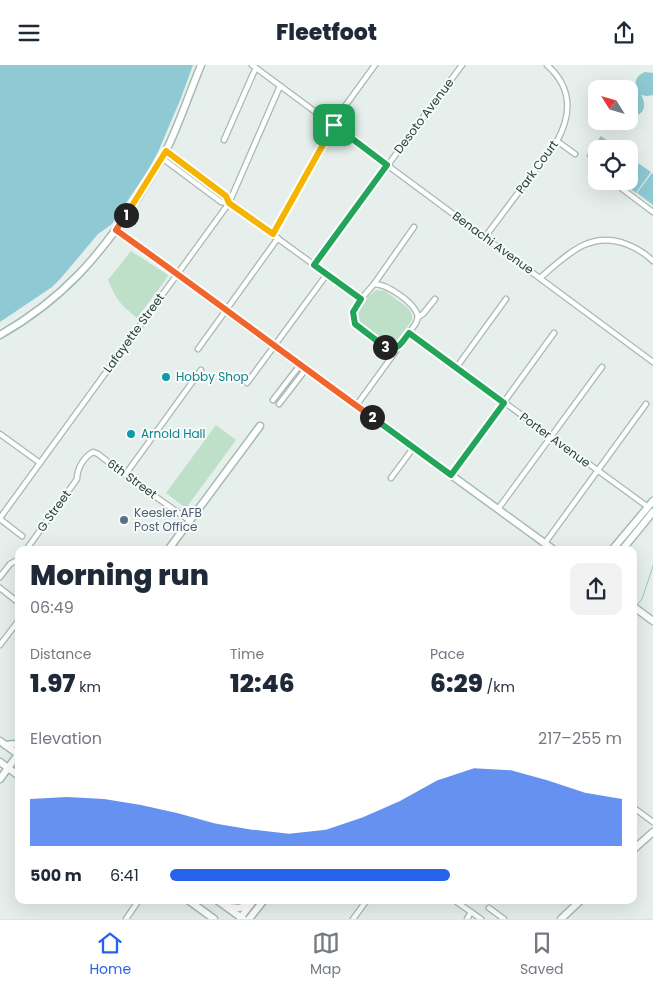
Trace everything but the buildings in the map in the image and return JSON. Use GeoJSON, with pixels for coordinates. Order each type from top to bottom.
{"type":"FeatureCollection","features":[{"type":"Feature","properties":{"kind":"street"},"geometry":{"type":"LineString","coordinates":[[0,335],[47,304],[71,282],[116,230],[162,159],[201,65]]}},
{"type":"Feature","properties":{"kind":"street"},"geometry":{"type":"LineString","coordinates":[[273,234],[333,125],[375,65]]}},
{"type":"Feature","properties":{"kind":"street","name":"Desoto Avenue"},"geometry":{"type":"LineString","coordinates":[[314,265],[462,65]]}},
{"type":"Feature","properties":{"kind":"street","name":"Park Court"},"geometry":{"type":"LineString","coordinates":[[484,237],[557,141],[562,130],[568,103],[565,89],[560,78],[547,65]]}},
{"type":"Feature","properties":{"kind":"street"},"geometry":{"type":"LineString","coordinates":[[224,140],[254,66]]}},
{"type":"Feature","properties":{"kind":"street","name":"Benachi Avenue"},"geometry":{"type":"LineString","coordinates":[[254,66],[653,362]]}},
{"type":"Feature","properties":{"kind":"street","name":"Lafayette Street"},"geometry":{"type":"LineString","coordinates":[[0,519],[229,203],[280,85]]}},
{"type":"Feature","properties":{"kind":"street"},"geometry":{"type":"LineString","coordinates":[[557,141],[574,154]]}},
{"type":"Feature","properties":{"kind":"street"},"geometry":{"type":"LineString","coordinates":[[166,151],[226,196],[229,203]]}},
{"type":"Feature","properties":{"kind":"street"},"geometry":{"type":"LineString","coordinates":[[162,159],[222,202],[229,203],[361,299]]}},
{"type":"Feature","properties":{"kind":"street"},"geometry":{"type":"LineString","coordinates":[[624,190],[653,212]]}},
{"type":"Feature","properties":{"kind":"street"},"geometry":{"type":"LineString","coordinates":[[399,347],[386,348],[355,324],[353,312],[414,227]]}},
{"type":"Feature","properties":{"kind":"street"},"geometry":{"type":"LineString","coordinates":[[116,230],[549,546]]}},
{"type":"Feature","properties":{"kind":"street"},"geometry":{"type":"LineString","coordinates":[[198,349],[278,238]]}},
{"type":"Feature","properties":{"kind":"street"},"geometry":{"type":"LineString","coordinates":[[540,277],[574,250],[585,243],[595,240],[615,240],[624,243],[642,252],[653,261]]}},
{"type":"Feature","properties":{"kind":"street"},"geometry":{"type":"LineString","coordinates":[[247,383],[327,274]]}},
{"type":"Feature","properties":{"kind":"street"},"geometry":{"type":"LineString","coordinates":[[356,406],[416,323],[418,317],[415,308],[403,298],[384,285],[374,284]]}},
{"type":"Feature","properties":{"kind":"street"},"geometry":{"type":"LineString","coordinates":[[418,317],[423,314],[435,299]]}},
{"type":"Feature","properties":{"kind":"street"},"geometry":{"type":"LineString","coordinates":[[456,368],[506,299]]}},
{"type":"Feature","properties":{"kind":"street","name":"Porter Avenue"},"geometry":{"type":"LineString","coordinates":[[409,333],[651,510]]}},
{"type":"Feature","properties":{"kind":"street"},"geometry":{"type":"LineString","coordinates":[[451,475],[554,333]]}},
{"type":"Feature","properties":{"kind":"street"},"geometry":{"type":"LineString","coordinates":[[273,400],[303,367]]}},
{"type":"Feature","properties":{"kind":"street"},"geometry":{"type":"LineString","coordinates":[[279,405],[303,367]]}},
{"type":"Feature","properties":{"kind":"street"},"geometry":{"type":"LineString","coordinates":[[498,509],[602,367]]}},
{"type":"Feature","properties":{"kind":"street"},"geometry":{"type":"LineString","coordinates":[[125,475],[201,370]]}},
{"type":"Feature","properties":{"kind":"street"},"geometry":{"type":"LineString","coordinates":[[545,543],[646,404]]}},
{"type":"Feature","properties":{"kind":"street"},"geometry":{"type":"LineString","coordinates":[[171,546],[260,426]]}},
{"type":"Feature","properties":{"kind":"street"},"geometry":{"type":"LineString","coordinates":[[0,434],[40,463]]}},
{"type":"Feature","properties":{"kind":"street"},"geometry":{"type":"LineString","coordinates":[[391,478],[414,447]]}},
{"type":"Feature","properties":{"kind":"street","name":"G Street"},"geometry":{"type":"LineString","coordinates":[[29,546],[77,479],[78,469],[89,454],[93,452],[98,454]]}},
{"type":"Feature","properties":{"kind":"street","name":"6th Street"},"geometry":{"type":"LineString","coordinates":[[98,454],[190,521]]}},
{"type":"Feature","properties":{"kind":"street"},"geometry":{"type":"LineString","coordinates":[[625,546],[651,510],[653,501]]}},
{"type":"Feature","properties":{"kind":"street"},"geometry":{"type":"LineString","coordinates":[[616,546],[651,510]]}},
{"type":"Feature","properties":{"kind":"street"},"geometry":{"type":"LineString","coordinates":[[0,519],[22,536]]}},
{"type":"Feature","properties":{"kind":"street"},"geometry":{"type":"LineString","coordinates":[[0,577],[10,564],[15,561]]}},
{"type":"Feature","properties":{"kind":"street"},"geometry":{"type":"LineString","coordinates":[[0,588],[15,600]]}},
{"type":"Feature","properties":{"kind":"street"},"geometry":{"type":"LineString","coordinates":[[637,610],[653,621]]}},
{"type":"Feature","properties":{"kind":"street"},"geometry":{"type":"LineString","coordinates":[[0,645],[15,625]]}},
{"type":"Feature","properties":{"kind":"street"},"geometry":{"type":"LineString","coordinates":[[2,743],[15,745]]}},
{"type":"Feature","properties":{"kind":"street"},"geometry":{"type":"LineString","coordinates":[[2,743],[15,752]]}},
{"type":"Feature","properties":{"kind":"street"},"geometry":{"type":"LineString","coordinates":[[0,779],[15,758]]}},
{"type":"Feature","properties":{"kind":"street"},"geometry":{"type":"LineString","coordinates":[[0,762],[15,773]]}},
{"type":"Feature","properties":{"kind":"street"},"geometry":{"type":"LineString","coordinates":[[637,810],[653,822]]}},
{"type":"Feature","properties":{"kind":"street"},"geometry":{"type":"LineString","coordinates":[[637,846],[653,831]]}},
{"type":"Feature","properties":{"kind":"street"},"geometry":{"type":"LineString","coordinates":[[126,919],[137,904]]}},
{"type":"Feature","properties":{"kind":"street"},"geometry":{"type":"LineString","coordinates":[[193,904],[214,919]]}},
{"type":"Feature","properties":{"kind":"street"},"geometry":{"type":"LineString","coordinates":[[222,904],[241,918],[251,904]]}},
{"type":"Feature","properties":{"kind":"street"},"geometry":{"type":"LineString","coordinates":[[225,906],[236,908],[247,904]]}},
{"type":"Feature","properties":{"kind":"street"},"geometry":{"type":"LineString","coordinates":[[250,919],[261,904]]}},
{"type":"Feature","properties":{"kind":"street"},"geometry":{"type":"LineString","coordinates":[[352,919],[364,904]]}},
{"type":"Feature","properties":{"kind":"street"},"geometry":{"type":"LineString","coordinates":[[460,904],[481,919]]}},
{"type":"Feature","properties":{"kind":"street"},"geometry":{"type":"LineString","coordinates":[[561,919],[576,904]]}},
{"type":"Feature","properties":{"kind":"street"},"geometry":{"type":"LineString","coordinates":[[489,908],[504,919]]}},
{"type":"Feature","properties":{"kind":"street"},"geometry":{"type":"LineString","coordinates":[[256,919],[257,910]]}},
{"type":"Feature","properties":{"kind":"street"},"geometry":{"type":"LineString","coordinates":[[466,919],[472,912]]}},
{"type":"Feature","properties":{"kind":"green space"},"geometry":{"type":"Polygon","coordinates":[[[131,251],[168,275],[137,318],[120,302],[108,280],[131,251]]]}},
{"type":"Feature","properties":{"kind":"green space"},"geometry":{"type":"Polygon","coordinates":[[[376,290],[385,291],[408,308],[412,314],[412,320],[394,343],[385,343],[360,324],[357,317],[358,309],[376,290]]]}},
{"type":"Feature","properties":{"kind":"green space"},"geometry":{"type":"Polygon","coordinates":[[[216,425],[236,440],[186,508],[166,493],[216,425]]]}},
{"type":"Feature","properties":{"kind":"water"},"geometry":{"type":"Polygon","coordinates":[[[0,65],[193,65],[158,152],[149,169],[112,224],[98,234],[52,287],[0,322],[0,65]]]}},
{"type":"Feature","properties":{"kind":"water"},"geometry":{"type":"Polygon","coordinates":[[[645,72],[653,73],[653,95],[641,95],[644,107],[638,115],[637,80],[645,72]]]}},
{"type":"Feature","properties":{"kind":"water"},"geometry":{"type":"Polygon","coordinates":[[[601,136],[606,140],[598,140],[601,136]]]}},
{"type":"Feature","properties":{"kind":"water"},"geometry":{"type":"Polygon","coordinates":[[[638,163],[651,172],[636,193],[632,190],[638,190],[638,163]]]}},
{"type":"Feature","properties":{"kind":"water"},"geometry":{"type":"Polygon","coordinates":[[[653,174],[653,205],[637,193],[653,174]]]}},
{"type":"Feature","properties":{"kind":"waterway"},"geometry":{"type":"LineString","coordinates":[[637,605],[642,599],[653,566]]}},
{"type":"Feature","properties":{"kind":"place","name":"Hobby Shop"},"geometry":{"type":"Point","coordinates":[166,377]}},
{"type":"Feature","properties":{"kind":"place","name":"Arnold Hall"},"geometry":{"type":"Point","coordinates":[131,434]}},
{"type":"Feature","properties":{"kind":"place","name":"Keesler AFB Post Office"},"geometry":{"type":"Point","coordinates":[124,520]}},
{"type":"Feature","properties":{"kind":"route"},"geometry":{"type":"LineString","coordinates":[[334,125],[387,165],[314,265],[361,299],[353,312],[355,324],[386,348],[399,347],[409,333],[504,403],[451,475],[116,230],[166,151],[226,196],[229,203],[273,234],[334,125]]}}]}
